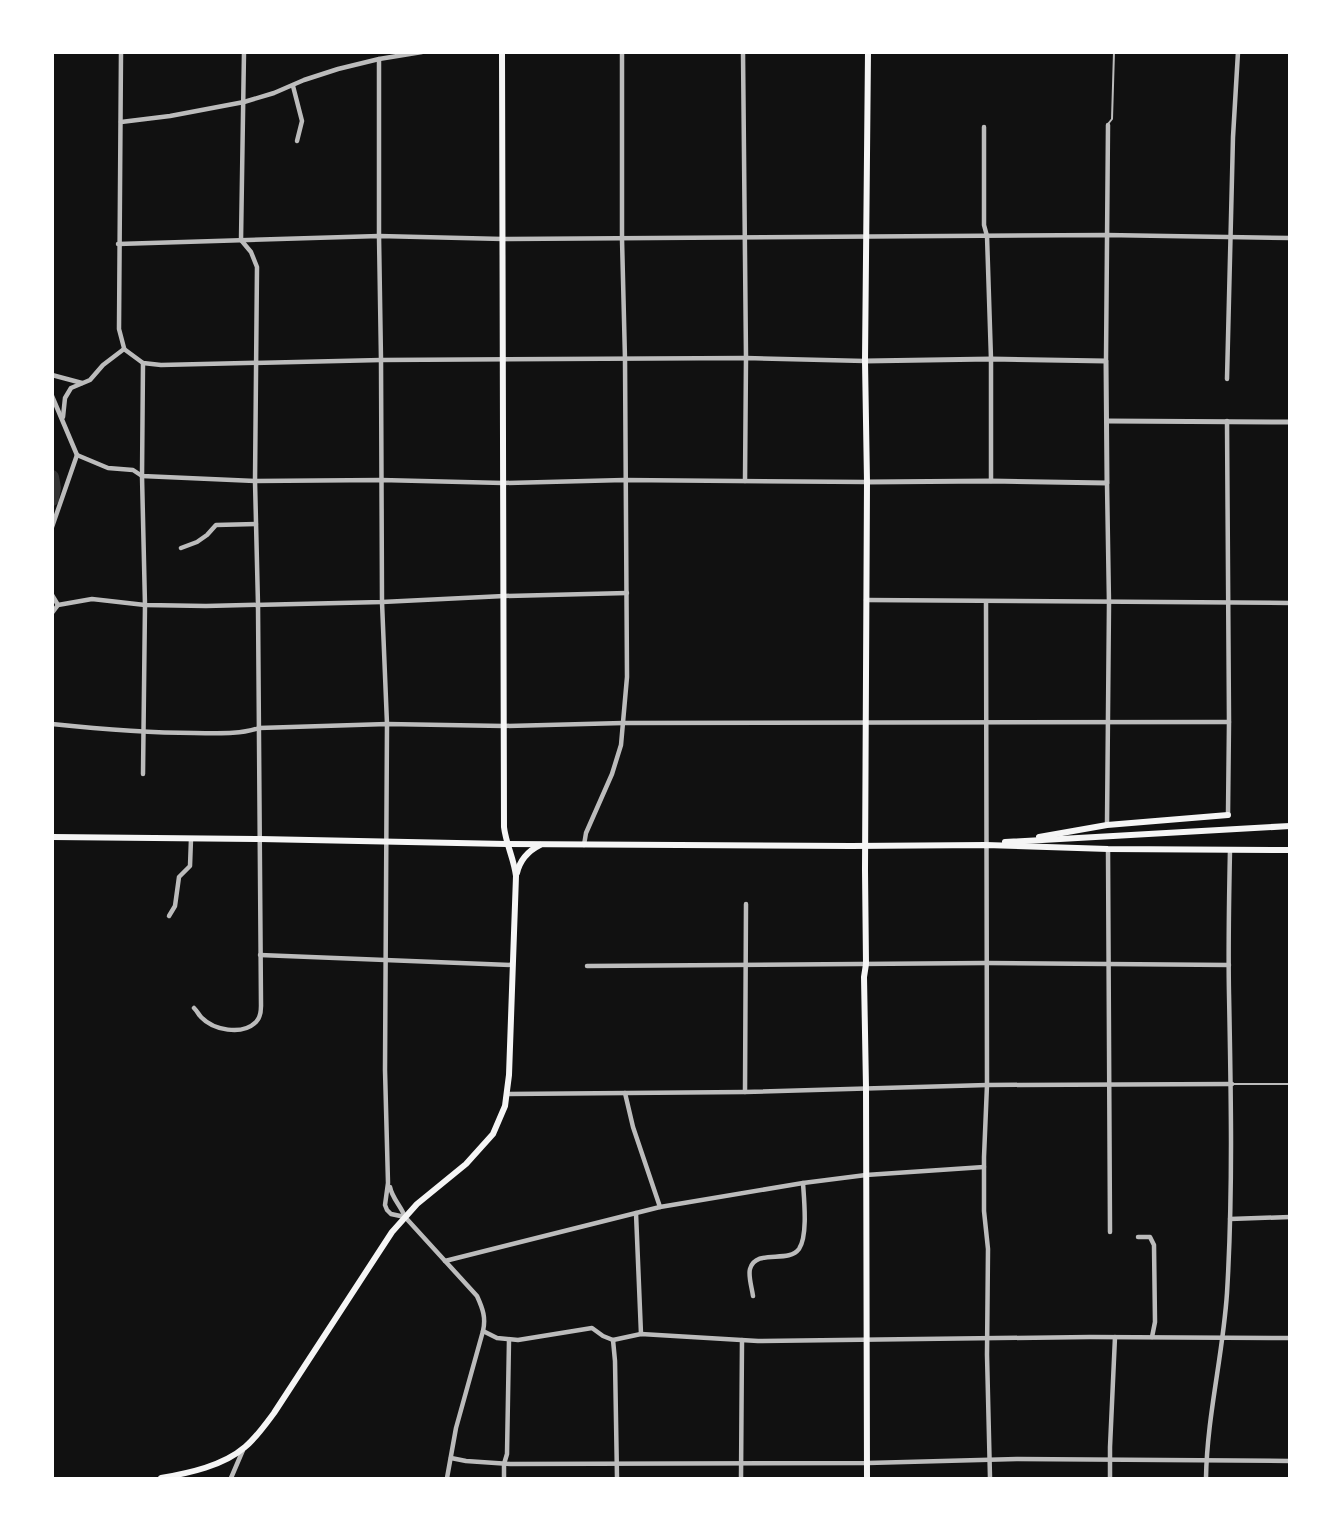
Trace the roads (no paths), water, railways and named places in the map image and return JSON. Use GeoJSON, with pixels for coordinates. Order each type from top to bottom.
{"type":"FeatureCollection","features":[{"type":"Feature","properties":{"kind":"main road"},"geometry":{"type":"LineString","coordinates":[[161,1479],[214,1463],[243,1449],[256,1437],[392,1232],[405,1217],[466,1164],[493,1134],[507,1094],[516,876],[506,844],[504,827],[502,52]]}},
{"type":"Feature","properties":{"kind":"main road"},"geometry":{"type":"LineString","coordinates":[[867,1479],[864,976],[867,482],[865,237],[868,52]]}},
{"type":"Feature","properties":{"kind":"main road"},"geometry":{"type":"LineString","coordinates":[[986,845],[1107,825],[1228,815]]}},
{"type":"Feature","properties":{"kind":"main road"},"geometry":{"type":"LineString","coordinates":[[1018,841],[1290,826]]}},
{"type":"Feature","properties":{"kind":"main road"},"geometry":{"type":"LineString","coordinates":[[52,837],[542,845],[986,845],[1290,850]]}},
{"type":"Feature","properties":{"kind":"main road"},"geometry":{"type":"LineString","coordinates":[[516,876],[527,853],[542,845]]}},
{"type":"Feature","properties":{"kind":"street"},"geometry":{"type":"LineString","coordinates":[[121,52],[118,329],[124,349],[143,363],[229,365],[256,362],[381,360],[746,358],[1106,361]]}},
{"type":"Feature","properties":{"kind":"street"},"geometry":{"type":"LineString","coordinates":[[194,1008],[201,1018],[210,1024],[223,1029],[245,1028],[255,1023],[260,1015],[261,999],[255,481],[257,267],[251,252],[241,240],[244,52]]}},
{"type":"Feature","properties":{"kind":"street"},"geometry":{"type":"LineString","coordinates":[[121,122],[244,102],[329,72],[379,59],[422,52]]}},
{"type":"Feature","properties":{"kind":"street"},"geometry":{"type":"LineString","coordinates":[[584,845],[621,745],[627,677],[622,52]]}},
{"type":"Feature","properties":{"kind":"street"},"geometry":{"type":"LineString","coordinates":[[743,52],[745,481]]}},
{"type":"Feature","properties":{"kind":"street"},"geometry":{"type":"LineString","coordinates":[[1227,379],[1233,136],[1238,52]]}},
{"type":"Feature","properties":{"kind":"street"},"geometry":{"type":"LineString","coordinates":[[379,59],[382,602],[387,724],[386,1205],[391,1214],[405,1217]]}},
{"type":"Feature","properties":{"kind":"street"},"geometry":{"type":"LineString","coordinates":[[293,86],[302,121],[297,142]]}},
{"type":"Feature","properties":{"kind":"street"},"geometry":{"type":"LineString","coordinates":[[1107,825],[1108,125]]}},
{"type":"Feature","properties":{"kind":"street"},"geometry":{"type":"LineString","coordinates":[[984,127],[984,225],[987,236],[991,359],[991,481]]}},
{"type":"Feature","properties":{"kind":"street"},"geometry":{"type":"LineString","coordinates":[[118,244],[379,236],[503,239],[1106,235],[1290,238]]}},
{"type":"Feature","properties":{"kind":"street"},"geometry":{"type":"LineString","coordinates":[[63,420],[65,398],[71,388],[90,380],[103,365],[124,349]]}},
{"type":"Feature","properties":{"kind":"street"},"geometry":{"type":"LineString","coordinates":[[143,363],[143,774]]}},
{"type":"Feature","properties":{"kind":"street"},"geometry":{"type":"LineString","coordinates":[[52,375],[83,384]]}},
{"type":"Feature","properties":{"kind":"street"},"geometry":{"type":"LineString","coordinates":[[52,396],[77,455],[52,527]]}},
{"type":"Feature","properties":{"kind":"street"},"geometry":{"type":"LineString","coordinates":[[1107,421],[1290,422]]}},
{"type":"Feature","properties":{"kind":"street"},"geometry":{"type":"LineString","coordinates":[[1227,421],[1228,815]]}},
{"type":"Feature","properties":{"kind":"street"},"geometry":{"type":"LineString","coordinates":[[77,455],[108,468],[133,470],[142,476],[255,481],[1107,483]]}},
{"type":"Feature","properties":{"kind":"street"},"geometry":{"type":"LineString","coordinates":[[181,548],[207,535],[216,525],[256,524]]}},
{"type":"Feature","properties":{"kind":"street"},"geometry":{"type":"LineString","coordinates":[[52,613],[58,605],[92,599],[145,605],[206,606],[627,593]]}},
{"type":"Feature","properties":{"kind":"street"},"geometry":{"type":"LineString","coordinates":[[52,595],[58,605]]}},
{"type":"Feature","properties":{"kind":"street"},"geometry":{"type":"LineString","coordinates":[[865,600],[1290,603]]}},
{"type":"Feature","properties":{"kind":"street"},"geometry":{"type":"LineString","coordinates":[[986,602],[987,1085],[984,1116],[984,1211],[988,1249],[990,1479]]}},
{"type":"Feature","properties":{"kind":"street"},"geometry":{"type":"LineString","coordinates":[[52,724],[143,733],[210,733],[248,732],[259,728],[387,724],[504,726],[623,723],[1229,722]]}},
{"type":"Feature","properties":{"kind":"street"},"geometry":{"type":"LineString","coordinates":[[169,916],[175,906],[179,877],[190,866],[191,839]]}},
{"type":"Feature","properties":{"kind":"street"},"geometry":{"type":"LineString","coordinates":[[1108,849],[1110,1231]]}},
{"type":"Feature","properties":{"kind":"street"},"geometry":{"type":"LineString","coordinates":[[1206,1479],[1206,1461],[1223,1338],[1230,1219],[1230,849]]}},
{"type":"Feature","properties":{"kind":"street"},"geometry":{"type":"LineString","coordinates":[[745,1092],[746,904]]}},
{"type":"Feature","properties":{"kind":"street"},"geometry":{"type":"LineString","coordinates":[[260,955],[513,965]]}},
{"type":"Feature","properties":{"kind":"street"},"geometry":{"type":"LineString","coordinates":[[587,966],[986,963],[1229,965]]}},
{"type":"Feature","properties":{"kind":"street"},"geometry":{"type":"LineString","coordinates":[[507,1094],[745,1092],[987,1085],[1232,1084]]}},
{"type":"Feature","properties":{"kind":"street"},"geometry":{"type":"LineString","coordinates":[[625,1093],[633,1127],[660,1207]]}},
{"type":"Feature","properties":{"kind":"street"},"geometry":{"type":"LineString","coordinates":[[445,1261],[660,1207],[866,1175],[984,1167]]}},
{"type":"Feature","properties":{"kind":"street"},"geometry":{"type":"LineString","coordinates":[[388,1183],[405,1217],[477,1296],[484,1311],[485,1322],[456,1428],[447,1479]]}},
{"type":"Feature","properties":{"kind":"street"},"geometry":{"type":"LineString","coordinates":[[753,1296],[749,1270],[752,1264],[759,1258],[790,1256],[797,1252],[801,1244],[804,1221],[803,1183]]}},
{"type":"Feature","properties":{"kind":"street"},"geometry":{"type":"LineString","coordinates":[[636,1213],[641,1334]]}},
{"type":"Feature","properties":{"kind":"street"},"geometry":{"type":"LineString","coordinates":[[1230,1219],[1290,1217]]}},
{"type":"Feature","properties":{"kind":"street"},"geometry":{"type":"LineString","coordinates":[[1138,1237],[1150,1237],[1154,1245],[1155,1322],[1152,1337]]}},
{"type":"Feature","properties":{"kind":"street"},"geometry":{"type":"LineString","coordinates":[[483,1331],[509,1340],[592,1328],[612,1340],[641,1334],[742,1340],[1115,1337],[1290,1339]]}},
{"type":"Feature","properties":{"kind":"street"},"geometry":{"type":"LineString","coordinates":[[1110,1479],[1115,1337]]}},
{"type":"Feature","properties":{"kind":"street"},"geometry":{"type":"LineString","coordinates":[[504,1479],[508,1443],[509,1340]]}},
{"type":"Feature","properties":{"kind":"street"},"geometry":{"type":"LineString","coordinates":[[612,1340],[615,1361],[617,1479]]}},
{"type":"Feature","properties":{"kind":"street"},"geometry":{"type":"LineString","coordinates":[[741,1479],[742,1340]]}},
{"type":"Feature","properties":{"kind":"street"},"geometry":{"type":"LineString","coordinates":[[231,1479],[243,1449]]}},
{"type":"Feature","properties":{"kind":"street"},"geometry":{"type":"LineString","coordinates":[[451,1458],[504,1464],[1290,1461]]}},
{"type":"Feature","properties":{"kind":"lane"},"geometry":{"type":"LineString","coordinates":[[1108,125],[1112,119],[1114,52]]}},
{"type":"Feature","properties":{"kind":"lane"},"geometry":{"type":"LineString","coordinates":[[1232,1084],[1290,1084]]}},
{"type":"Feature","properties":{"kind":"waterway"},"geometry":{"type":"LineString","coordinates":[[52,477],[52,499]]}}]}
